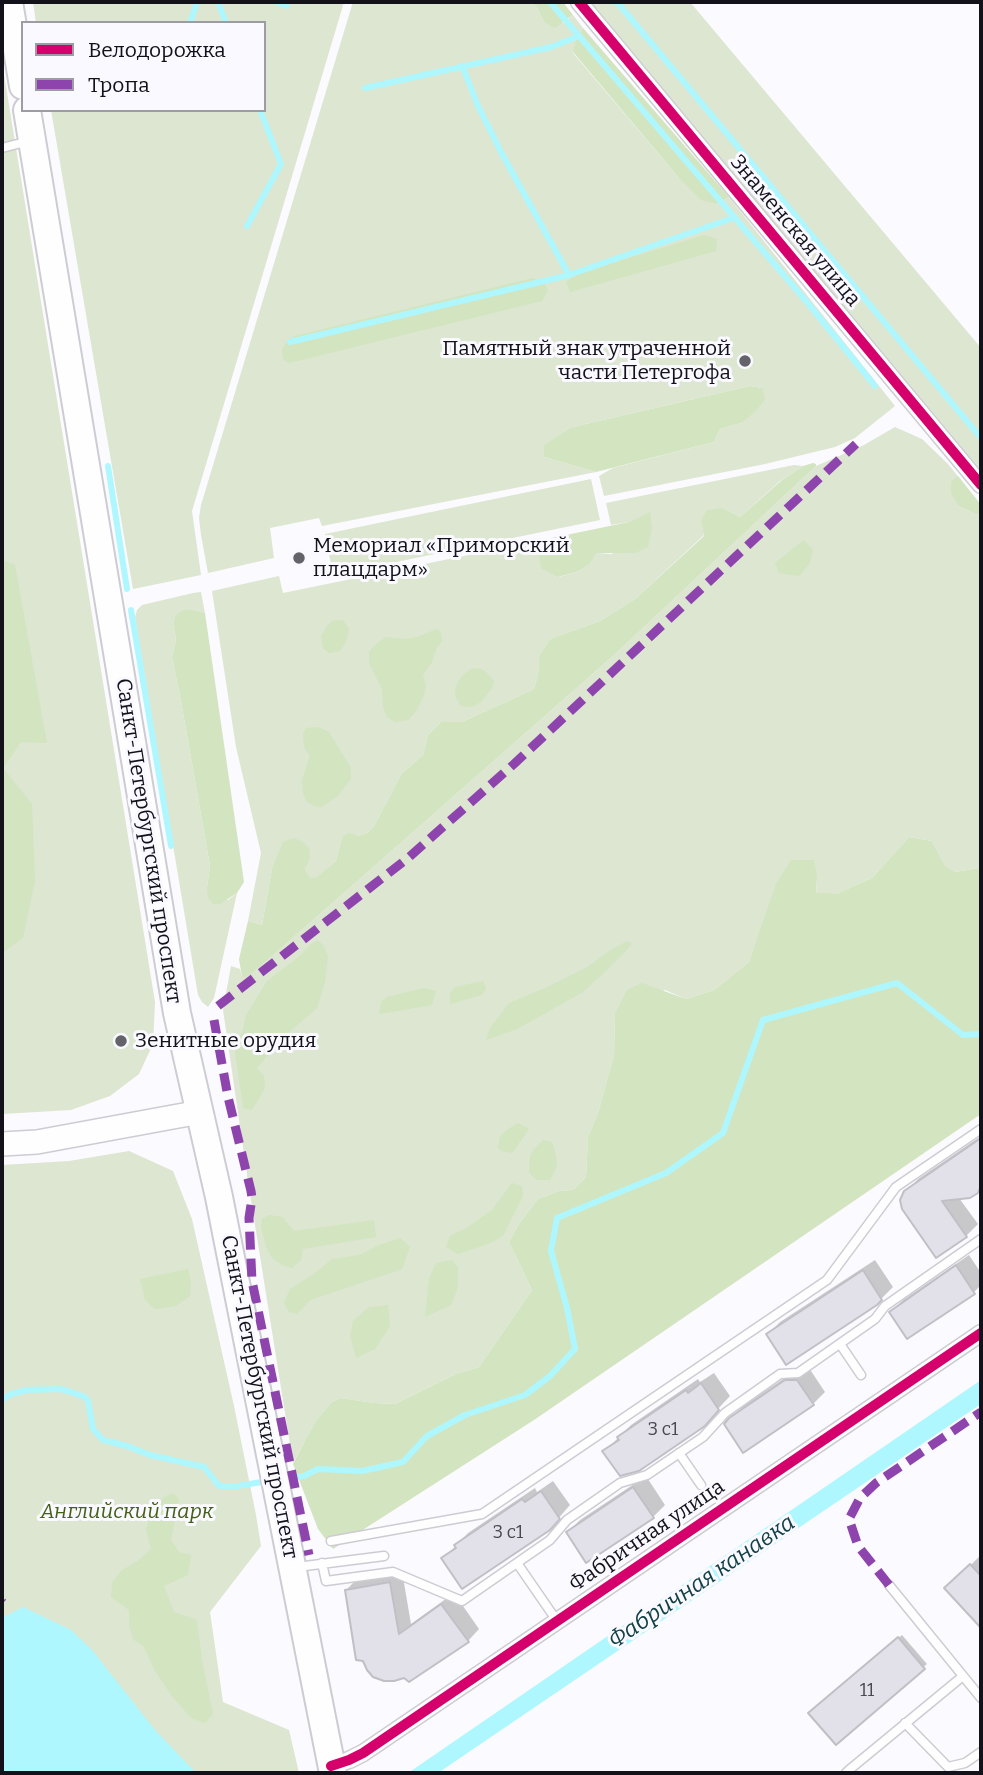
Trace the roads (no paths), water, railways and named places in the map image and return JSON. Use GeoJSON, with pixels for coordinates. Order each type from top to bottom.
{"type":"FeatureCollection","features":[{"type":"Feature","properties":{"kind":"main road"},"geometry":{"type":"LineString","coordinates":[[9,2],[21,74]]}},
{"type":"Feature","properties":{"kind":"main road","name":"Санкт-Петербургский проспект"},"geometry":{"type":"LineString","coordinates":[[27,112],[171,978],[219,1197],[332,1769]]}},
{"type":"Feature","properties":{"kind":"main road"},"geometry":{"type":"LineString","coordinates":[[2,1144],[37,1142],[201,1112]]}},
{"type":"Feature","properties":{"kind":"street","name":"Знаменская улица"},"geometry":{"type":"LineString","coordinates":[[579,2],[981,485]]}},
{"type":"Feature","properties":{"kind":"street","name":"Фабричная улица"},"geometry":{"type":"LineString","coordinates":[[332,1769],[363,1753],[981,1333]]}},
{"type":"Feature","properties":{"kind":"lane"},"geometry":{"type":"LineString","coordinates":[[2,148],[32,141]]}},
{"type":"Feature","properties":{"kind":"lane"},"geometry":{"type":"LineString","coordinates":[[331,1541],[482,1514],[827,1280],[896,1187],[981,1129]]}},
{"type":"Feature","properties":{"kind":"lane"},"geometry":{"type":"LineString","coordinates":[[322,1563],[326,1581],[393,1572],[462,1601],[550,1540],[567,1520],[620,1483],[647,1475],[703,1437],[725,1413],[780,1374],[798,1373],[875,1319],[885,1306],[981,1240]]}},
{"type":"Feature","properties":{"kind":"lane"},"geometry":{"type":"LineString","coordinates":[[840,1343],[861,1375]]}},
{"type":"Feature","properties":{"kind":"lane"},"geometry":{"type":"LineString","coordinates":[[679,1453],[701,1485]]}},
{"type":"Feature","properties":{"kind":"lane"},"geometry":{"type":"LineString","coordinates":[[293,1567],[384,1556]]}},
{"type":"Feature","properties":{"kind":"lane"},"geometry":{"type":"LineString","coordinates":[[517,1563],[557,1621]]}},
{"type":"Feature","properties":{"kind":"lane"},"geometry":{"type":"LineString","coordinates":[[888,1586],[981,1698]]}},
{"type":"Feature","properties":{"kind":"lane"},"geometry":{"type":"LineString","coordinates":[[846,1773],[963,1676]]}},
{"type":"Feature","properties":{"kind":"lane"},"geometry":{"type":"LineString","coordinates":[[905,1723],[948,1767],[965,1763],[981,1752]]}},
{"type":"Feature","properties":{"kind":"water","name":"Фабричная канавка"},"geometry":{"type":"Polygon","coordinates":[[[981,1380],[981,1404],[438,1773],[408,1773],[981,1380]]]}},
{"type":"Feature","properties":{"kind":"water"},"geometry":{"type":"Polygon","coordinates":[[[23,1607],[71,1630],[92,1650],[155,1730],[196,1773],[2,1773],[2,1618],[23,1607]]]}},
{"type":"Feature","properties":{"kind":"waterway"},"geometry":{"type":"LineString","coordinates":[[191,21],[197,2]]}},
{"type":"Feature","properties":{"kind":"waterway"},"geometry":{"type":"LineString","coordinates":[[218,2],[225,21]]}},
{"type":"Feature","properties":{"kind":"waterway"},"geometry":{"type":"LineString","coordinates":[[277,2],[287,6]]}},
{"type":"Feature","properties":{"kind":"waterway"},"geometry":{"type":"LineString","coordinates":[[550,2],[806,301],[875,386]]}},
{"type":"Feature","properties":{"kind":"waterway"},"geometry":{"type":"LineString","coordinates":[[617,2],[981,438]]}},
{"type":"Feature","properties":{"kind":"waterway"},"geometry":{"type":"LineString","coordinates":[[365,88],[551,47],[579,36]]}},
{"type":"Feature","properties":{"kind":"waterway"},"geometry":{"type":"LineString","coordinates":[[463,68],[502,154],[569,275],[733,218]]}},
{"type":"Feature","properties":{"kind":"waterway"},"geometry":{"type":"LineString","coordinates":[[247,226],[281,164],[261,112]]}},
{"type":"Feature","properties":{"kind":"waterway"},"geometry":{"type":"LineString","coordinates":[[290,342],[569,275]]}},
{"type":"Feature","properties":{"kind":"waterway"},"geometry":{"type":"LineString","coordinates":[[108,466],[127,589]]}},
{"type":"Feature","properties":{"kind":"waterway"},"geometry":{"type":"LineString","coordinates":[[131,610],[171,846]]}},
{"type":"Feature","properties":{"kind":"waterway"},"geometry":{"type":"LineString","coordinates":[[282,1479],[304,1476],[318,1469],[362,1471],[403,1462],[427,1436],[465,1415],[525,1395],[550,1376],[575,1349],[551,1251],[557,1218],[666,1173],[723,1133],[763,1020],[897,983],[963,1035],[981,1034]]}},
{"type":"Feature","properties":{"kind":"waterway"},"geometry":{"type":"LineString","coordinates":[[2,1400],[11,1394],[27,1390],[68,1391],[85,1397],[88,1401],[93,1429],[103,1440],[150,1455],[204,1467],[219,1486],[268,1481]]}},
{"type":"Feature","properties":{"kind":"place","name":"Памятный знак утраченной части Петергофа"},"geometry":{"type":"Point","coordinates":[745,361]}},
{"type":"Feature","properties":{"kind":"place","name":"Мемориал «Приморский плацдарм»"},"geometry":{"type":"Point","coordinates":[299,558]}},
{"type":"Feature","properties":{"kind":"place","name":"Зенитные орудия"},"geometry":{"type":"Point","coordinates":[121,1041]}},
{"type":"Feature","properties":{"kind":"park label","name":"Английский парк"},"geometry":{"type":"Point","coordinates":[127,1512]}}]}
